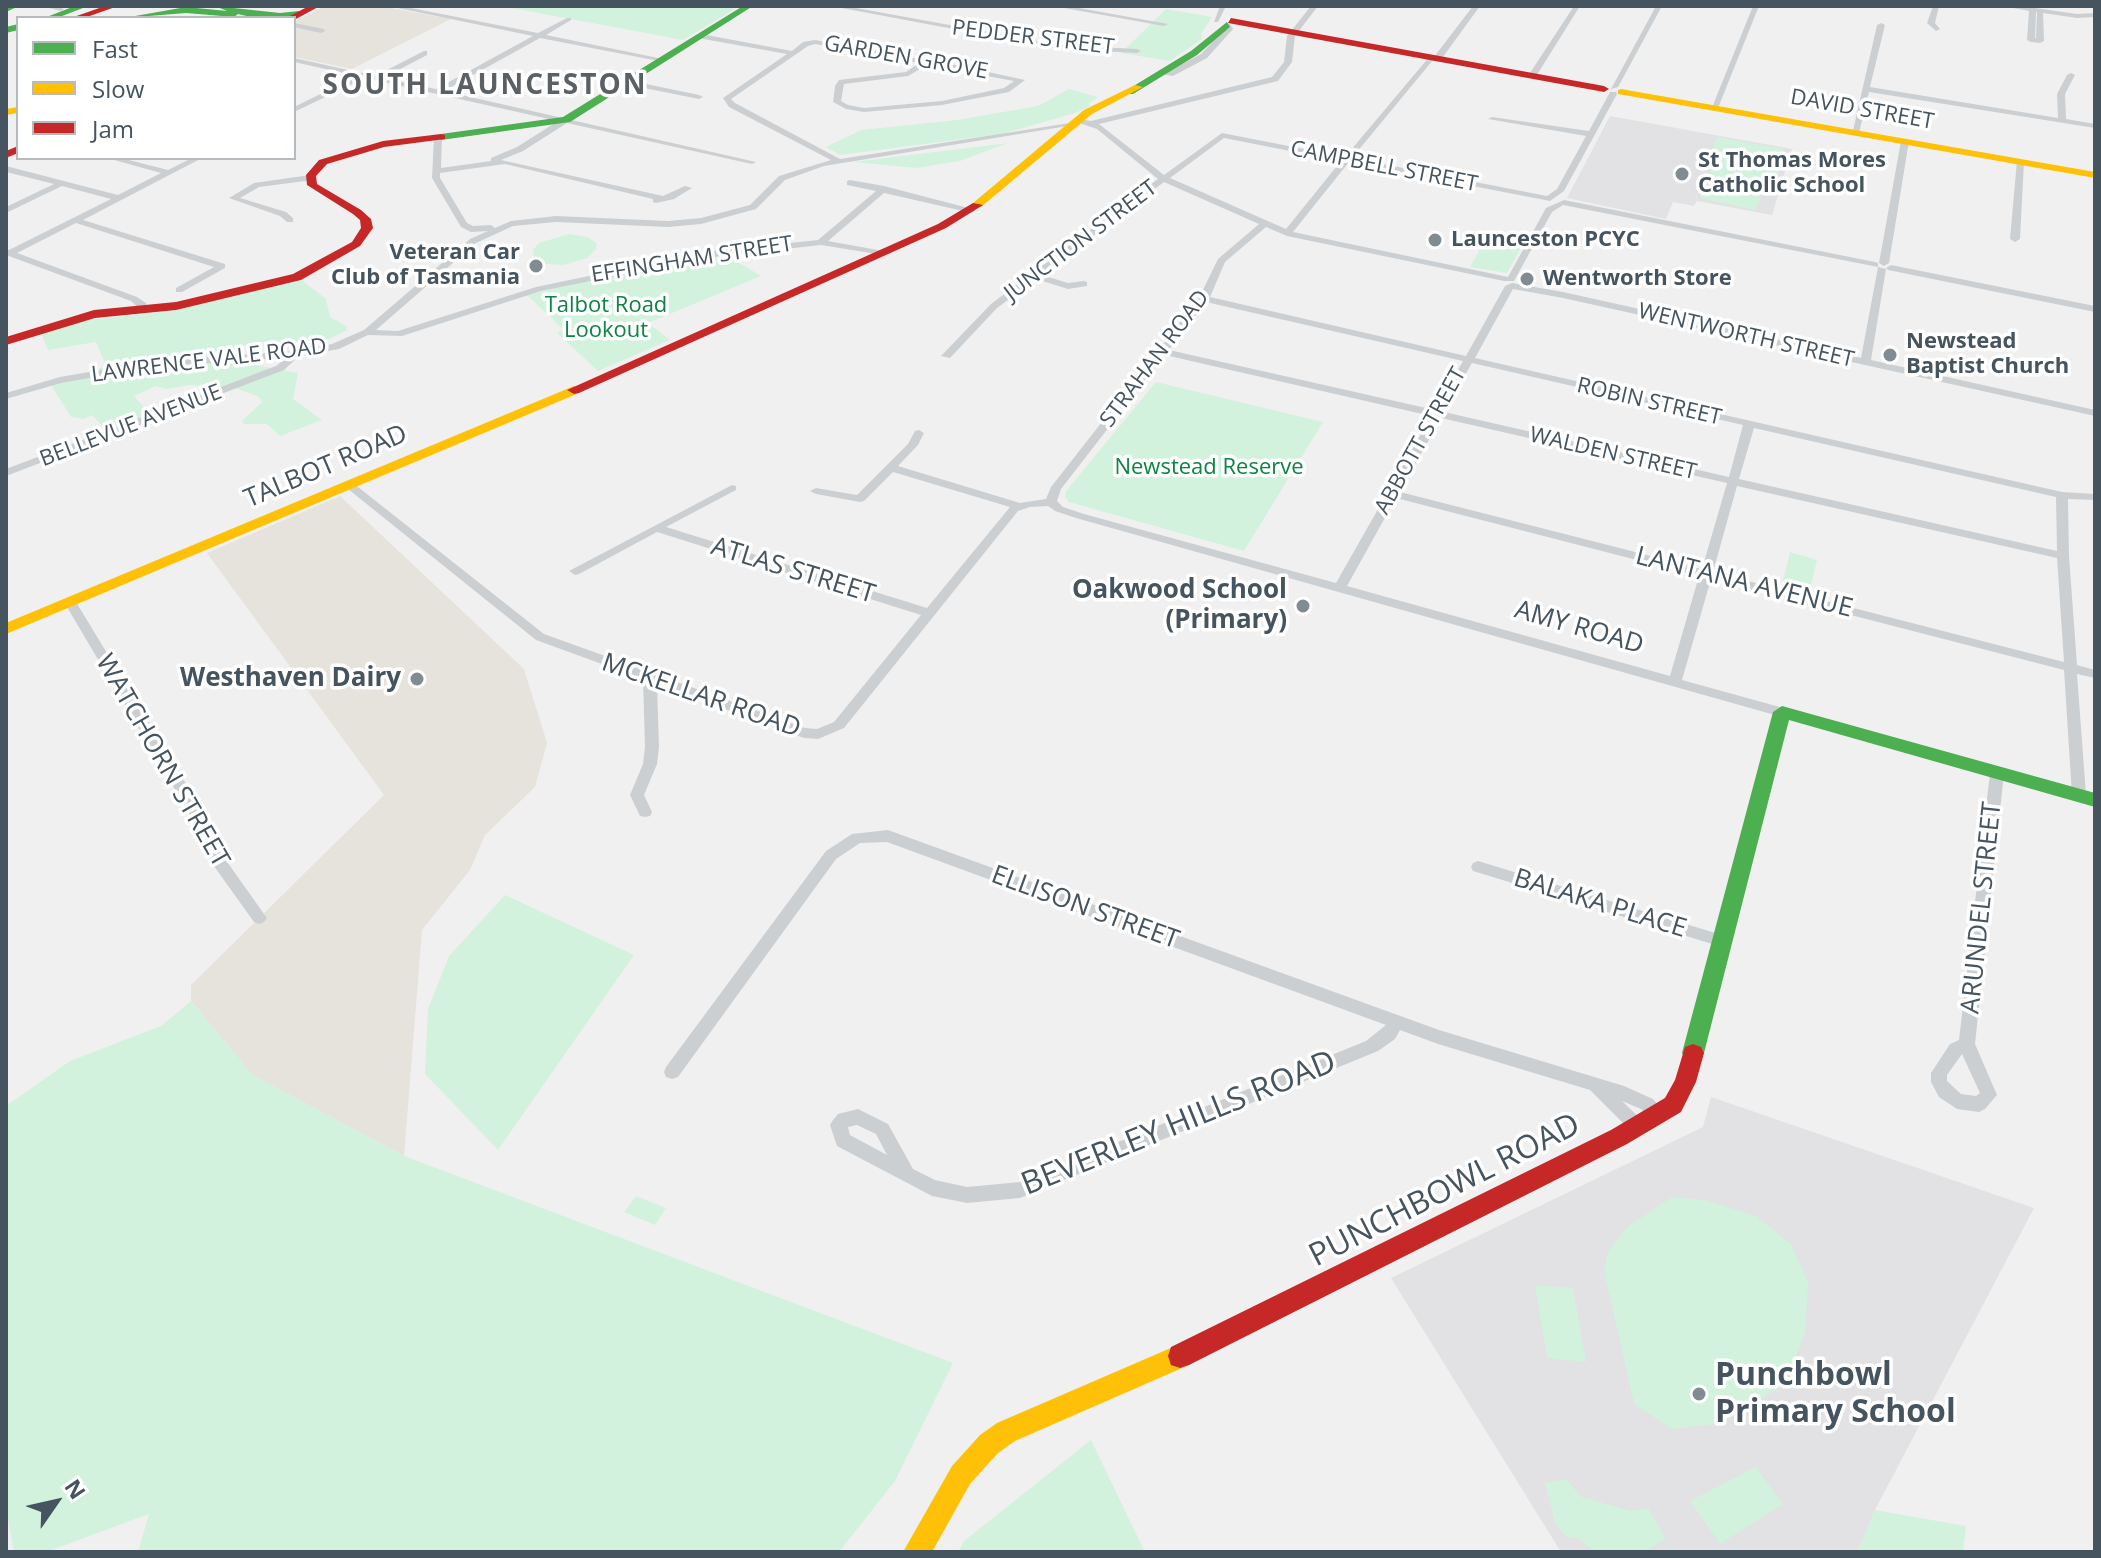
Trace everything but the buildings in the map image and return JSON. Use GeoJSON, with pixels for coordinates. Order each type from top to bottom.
{"type":"FeatureCollection","features":[{"type":"Feature","properties":{"kind":"main road"},"geometry":{"type":"LineString","coordinates":[[6,9],[15,6]]}},
{"type":"Feature","properties":{"kind":"main road"},"geometry":{"type":"LineString","coordinates":[[61,15],[84,6]]}},
{"type":"Feature","properties":{"kind":"main road"},"geometry":{"type":"LineString","coordinates":[[61,15],[114,6]]}},
{"type":"Feature","properties":{"kind":"main road"},"geometry":{"type":"LineString","coordinates":[[94,16],[126,6]]}},
{"type":"Feature","properties":{"kind":"main road"},"geometry":{"type":"LineString","coordinates":[[136,16],[178,6]]}},
{"type":"Feature","properties":{"kind":"main road"},"geometry":{"type":"LineString","coordinates":[[202,6],[238,12]]}},
{"type":"Feature","properties":{"kind":"main road"},"geometry":{"type":"LineString","coordinates":[[6,341],[94,314],[176,306],[283,282],[356,244],[367,228],[365,219],[316,189],[310,178],[318,166],[341,154],[374,146],[566,120],[749,6]]}},
{"type":"Feature","properties":{"kind":"main road"},"geometry":{"type":"LineString","coordinates":[[142,16],[186,10],[300,16]]}},
{"type":"Feature","properties":{"kind":"main road"},"geometry":{"type":"LineString","coordinates":[[1080,123],[1174,68],[1227,20]]}},
{"type":"Feature","properties":{"kind":"main road","name":"DAVID STREET"},"geometry":{"type":"LineString","coordinates":[[1227,20],[2095,175]]}},
{"type":"Feature","properties":{"kind":"main road","name":"TALBOT ROAD"},"geometry":{"type":"LineString","coordinates":[[664,349],[972,210],[1080,123]]}},
{"type":"Feature","properties":{"kind":"main road","name":"TALBOT ROAD"},"geometry":{"type":"LineString","coordinates":[[6,629],[349,485],[967,217],[1046,156],[1080,123]]}},
{"type":"Feature","properties":{"kind":"main road","name":"AMY ROAD"},"geometry":{"type":"LineString","coordinates":[[1782,712],[2087,798]]}},
{"type":"Feature","properties":{"kind":"main road","name":"PUNCHBOWL ROAD"},"geometry":{"type":"LineString","coordinates":[[917,1552],[961,1475],[976,1456],[1006,1432],[1153,1370],[1638,1127],[1659,1116],[1678,1099],[1782,712]]}},
{"type":"Feature","properties":{"kind":"street"},"geometry":{"type":"LineString","coordinates":[[45,6],[61,15]]}},
{"type":"Feature","properties":{"kind":"street"},"geometry":{"type":"LineString","coordinates":[[391,6],[664,60]]}},
{"type":"Feature","properties":{"kind":"street","name":"PEDDER STREET"},"geometry":{"type":"LineString","coordinates":[[834,6],[1060,47],[1137,51]]}},
{"type":"Feature","properties":{"kind":"street"},"geometry":{"type":"LineString","coordinates":[[1056,6],[1161,22]]}},
{"type":"Feature","properties":{"kind":"street"},"geometry":{"type":"LineString","coordinates":[[1293,34],[1315,6]]}},
{"type":"Feature","properties":{"kind":"street"},"geometry":{"type":"LineString","coordinates":[[1287,233],[1477,6]]}},
{"type":"Feature","properties":{"kind":"street"},"geometry":{"type":"LineString","coordinates":[[1532,76],[1577,6]]}},
{"type":"Feature","properties":{"kind":"street","name":"ABBOTT STREET"},"geometry":{"type":"LineString","coordinates":[[1339,589],[1555,201],[1659,6]]}},
{"type":"Feature","properties":{"kind":"street"},"geometry":{"type":"LineString","coordinates":[[1714,108],[1756,6]]}},
{"type":"Feature","properties":{"kind":"street"},"geometry":{"type":"LineString","coordinates":[[1796,6],[1812,6]]}},
{"type":"Feature","properties":{"kind":"street"},"geometry":{"type":"LineString","coordinates":[[1936,27],[1939,24],[1938,6]]}},
{"type":"Feature","properties":{"kind":"street"},"geometry":{"type":"LineString","coordinates":[[2006,6],[2093,16]]}},
{"type":"Feature","properties":{"kind":"street"},"geometry":{"type":"LineString","coordinates":[[300,16],[321,31]]}},
{"type":"Feature","properties":{"kind":"street"},"geometry":{"type":"LineString","coordinates":[[438,91],[569,19]]}},
{"type":"Feature","properties":{"kind":"street"},"geometry":{"type":"LineString","coordinates":[[1855,133],[1881,25]]}},
{"type":"Feature","properties":{"kind":"street","name":"LAWRENCE VALE ROAD"},"geometry":{"type":"LineString","coordinates":[[6,396],[60,380],[152,364],[296,354],[335,347],[367,332],[457,253],[487,233],[511,224],[556,219],[668,224],[701,221],[753,207],[782,178],[837,160],[1027,133],[1272,81],[1287,65],[1293,34]]}},
{"type":"Feature","properties":{"kind":"street"},"geometry":{"type":"LineString","coordinates":[[701,36],[793,53]]}},
{"type":"Feature","properties":{"kind":"street","name":"GARDEN GROVE"},"geometry":{"type":"LineString","coordinates":[[793,53],[807,43],[818,42],[928,61],[1021,80],[1003,91],[942,103],[864,110],[837,102],[839,84],[842,82],[908,74],[928,61]]}},
{"type":"Feature","properties":{"kind":"street"},"geometry":{"type":"LineString","coordinates":[[377,78],[424,53]]}},
{"type":"Feature","properties":{"kind":"street"},"geometry":{"type":"LineString","coordinates":[[793,53],[726,101],[837,160]]}},
{"type":"Feature","properties":{"kind":"street"},"geometry":{"type":"LineString","coordinates":[[296,60],[752,162]]}},
{"type":"Feature","properties":{"kind":"street"},"geometry":{"type":"LineString","coordinates":[[296,109],[365,75]]}},
{"type":"Feature","properties":{"kind":"street"},"geometry":{"type":"LineString","coordinates":[[2062,121],[2061,94],[2071,75]]}},
{"type":"Feature","properties":{"kind":"street"},"geometry":{"type":"LineString","coordinates":[[627,82],[699,97]]}},
{"type":"Feature","properties":{"kind":"street"},"geometry":{"type":"LineString","coordinates":[[1865,89],[2095,126]]}},
{"type":"Feature","properties":{"kind":"street"},"geometry":{"type":"LineString","coordinates":[[1492,119],[1591,134]]}},
{"type":"Feature","properties":{"kind":"street"},"geometry":{"type":"LineString","coordinates":[[506,161],[566,120]]}},
{"type":"Feature","properties":{"kind":"street","name":"WENTWORTH STREET"},"geometry":{"type":"LineString","coordinates":[[1080,123],[1106,133]]}},
{"type":"Feature","properties":{"kind":"street","name":"WENTWORTH STREET"},"geometry":{"type":"LineString","coordinates":[[1080,123],[1106,133],[1164,179],[1287,233],[2095,413]]}},
{"type":"Feature","properties":{"kind":"street","name":"CAMPBELL STREET"},"geometry":{"type":"LineString","coordinates":[[1222,135],[2095,309]]}},
{"type":"Feature","properties":{"kind":"street","name":"JUNCTION STREET"},"geometry":{"type":"LineString","coordinates":[[946,356],[994,306],[1222,135]]}},
{"type":"Feature","properties":{"kind":"street"},"geometry":{"type":"LineString","coordinates":[[438,137],[436,178],[464,225],[467,236],[457,253]]}},
{"type":"Feature","properties":{"kind":"street"},"geometry":{"type":"LineString","coordinates":[[1865,363],[1905,141]]}},
{"type":"Feature","properties":{"kind":"street"},"geometry":{"type":"LineString","coordinates":[[119,160],[170,173]]}},
{"type":"Feature","properties":{"kind":"street"},"geometry":{"type":"LineString","coordinates":[[8,253],[194,160]]}},
{"type":"Feature","properties":{"kind":"street"},"geometry":{"type":"LineString","coordinates":[[436,171],[506,161],[621,195],[651,200],[665,199],[688,188]]}},
{"type":"Feature","properties":{"kind":"street"},"geometry":{"type":"LineString","coordinates":[[2015,239],[2020,162]]}},
{"type":"Feature","properties":{"kind":"street"},"geometry":{"type":"LineString","coordinates":[[6,169],[119,198]]}},
{"type":"Feature","properties":{"kind":"street"},"geometry":{"type":"LineString","coordinates":[[290,220],[283,214],[233,198],[257,185],[310,178]]}},
{"type":"Feature","properties":{"kind":"street"},"geometry":{"type":"LineString","coordinates":[[6,210],[62,183]]}},
{"type":"Feature","properties":{"kind":"street"},"geometry":{"type":"LineString","coordinates":[[850,183],[972,210]]}},
{"type":"Feature","properties":{"kind":"street"},"geometry":{"type":"LineString","coordinates":[[821,242],[884,189]]}},
{"type":"Feature","properties":{"kind":"street"},"geometry":{"type":"LineString","coordinates":[[74,220],[222,266],[179,290]]}},
{"type":"Feature","properties":{"kind":"street","name":"STRAHAN ROAD"},"geometry":{"type":"LineString","coordinates":[[1051,502],[1055,489],[1204,299],[1214,273],[1226,255],[1265,223]]}},
{"type":"Feature","properties":{"kind":"street"},"geometry":{"type":"LineString","coordinates":[[464,225],[475,229],[511,224]]}},
{"type":"Feature","properties":{"kind":"street","name":"EFFINGHAM STREET"},"geometry":{"type":"LineString","coordinates":[[367,332],[399,334],[520,294],[593,275],[704,255],[821,242],[880,253]]}},
{"type":"Feature","properties":{"kind":"street"},"geometry":{"type":"LineString","coordinates":[[8,253],[133,298],[141,303],[143,309]]}},
{"type":"Feature","properties":{"kind":"street"},"geometry":{"type":"LineString","coordinates":[[6,264],[21,257]]}},
{"type":"Feature","properties":{"kind":"street"},"geometry":{"type":"LineString","coordinates":[[1036,276],[1069,290],[1084,284]]}},
{"type":"Feature","properties":{"kind":"street","name":"ROBIN STREET"},"geometry":{"type":"LineString","coordinates":[[1204,299],[2062,495],[2095,497]]}},
{"type":"Feature","properties":{"kind":"street","name":"WALDEN STREET"},"geometry":{"type":"LineString","coordinates":[[1163,352],[2063,556]]}},
{"type":"Feature","properties":{"kind":"street","name":"BELLEVUE AVENUE"},"geometry":{"type":"LineString","coordinates":[[6,473],[280,368],[296,354]]}},
{"type":"Feature","properties":{"kind":"street"},"geometry":{"type":"LineString","coordinates":[[1675,682],[1749,425]]}},
{"type":"Feature","properties":{"kind":"street"},"geometry":{"type":"LineString","coordinates":[[823,489],[849,499],[860,499],[919,436],[932,440]]}},
{"type":"Feature","properties":{"kind":"street"},"geometry":{"type":"LineString","coordinates":[[892,468],[1019,506],[1051,502]]}},
{"type":"Feature","properties":{"kind":"street","name":"MCKELLAR ROAD"},"geometry":{"type":"LineString","coordinates":[[349,485],[530,631],[553,644],[804,733],[818,734],[839,725],[1019,506]]}},
{"type":"Feature","properties":{"kind":"street"},"geometry":{"type":"LineString","coordinates":[[575,571],[732,488]]}},
{"type":"Feature","properties":{"kind":"street","name":"LANTANA AVENUE"},"geometry":{"type":"LineString","coordinates":[[1392,493],[2095,674]]}},
{"type":"Feature","properties":{"kind":"street"},"geometry":{"type":"LineString","coordinates":[[2062,495],[2063,556],[2072,668],[2087,798]]}},
{"type":"Feature","properties":{"kind":"street","name":"AMY ROAD"},"geometry":{"type":"LineString","coordinates":[[1051,502],[1059,509],[1080,516],[1782,712]]}},
{"type":"Feature","properties":{"kind":"street","name":"ATLAS STREET"},"geometry":{"type":"LineString","coordinates":[[656,528],[929,613]]}},
{"type":"Feature","properties":{"kind":"street","name":"WATCHORN STREET"},"geometry":{"type":"LineString","coordinates":[[70,602],[197,814],[211,851],[259,918]]}},
{"type":"Feature","properties":{"kind":"street"},"geometry":{"type":"LineString","coordinates":[[645,812],[631,797],[650,764],[650,679]]}},
{"type":"Feature","properties":{"kind":"street","name":"ARUNDEL STREET"},"geometry":{"type":"LineString","coordinates":[[1967,1044],[1997,773]]}},
{"type":"Feature","properties":{"kind":"street","name":"ELLISON STREET"},"geometry":{"type":"LineString","coordinates":[[672,1072],[831,855],[844,844],[871,836],[888,836],[1397,1022],[1637,1099],[1659,1116]]}},
{"type":"Feature","properties":{"kind":"street","name":"BALAKA PLACE"},"geometry":{"type":"LineString","coordinates":[[1478,867],[1722,941]]}},
{"type":"Feature","properties":{"kind":"street","name":"BEVERLEY HILLS ROAD"},"geometry":{"type":"LineString","coordinates":[[906,1172],[932,1188],[949,1193],[994,1195],[1020,1190],[1372,1046],[1389,1034],[1397,1022]]}},
{"type":"Feature","properties":{"kind":"street","name":"ELLISON STREET"},"geometry":{"type":"LineString","coordinates":[[1595,1086],[1638,1127]]}},
{"type":"Feature","properties":{"kind":"shaded area"},"geometry":{"type":"Polygon","coordinates":[[[325,6],[393,6],[390,8],[451,19],[352,69],[296,57],[296,21],[325,6]]]}},
{"type":"Feature","properties":{"kind":"shaded area","name":"St Thomas Mores Catholic School"},"geometry":{"type":"Polygon","coordinates":[[[1610,116],[1792,149],[1772,215],[1697,201],[1694,206],[1673,202],[1666,219],[1567,198],[1610,116]]]}},
{"type":"Feature","properties":{"kind":"shaded area"},"geometry":{"type":"Polygon","coordinates":[[[340,496],[524,669],[547,743],[535,787],[485,835],[470,870],[422,930],[404,1156],[252,1075],[191,1001],[191,985],[384,795],[207,553],[340,496]]]}},
{"type":"Feature","properties":{"kind":"shaded area","name":"Punchbowl Primary School"},"geometry":{"type":"Polygon","coordinates":[[[1711,1097],[2034,1208],[1875,1510],[1858,1552],[1561,1552],[1391,1278],[1703,1127],[1711,1097]]]}},
{"type":"Feature","properties":{"kind":"green space"},"geometry":{"type":"Polygon","coordinates":[[[501,6],[721,6],[735,9],[683,40],[501,6]]]}},
{"type":"Feature","properties":{"kind":"green space"},"geometry":{"type":"Polygon","coordinates":[[[1166,9],[1212,17],[1201,34],[1202,39],[1170,61],[1121,53],[1166,9]]]}},
{"type":"Feature","properties":{"kind":"green space"},"geometry":{"type":"Polygon","coordinates":[[[1069,89],[1098,97],[1088,104],[1091,106],[1075,113],[1002,134],[840,155],[826,147],[861,130],[957,120],[1038,106],[1069,89]]]}},
{"type":"Feature","properties":{"kind":"green space"},"geometry":{"type":"Polygon","coordinates":[[[1717,137],[1784,149],[1777,178],[1767,195],[1708,183],[1712,175],[1705,165],[1717,137]]]}},
{"type":"Feature","properties":{"kind":"green space"},"geometry":{"type":"Polygon","coordinates":[[[1008,143],[960,161],[916,168],[853,162],[1008,143]]]}},
{"type":"Feature","properties":{"kind":"green space"},"geometry":{"type":"Polygon","coordinates":[[[1706,185],[1761,197],[1755,210],[1700,198],[1706,185]]]}},
{"type":"Feature","properties":{"kind":"green space"},"geometry":{"type":"Polygon","coordinates":[[[1474,232],[1524,243],[1507,273],[1470,267],[1486,239],[1471,235],[1474,232]]]}},
{"type":"Feature","properties":{"kind":"green space"},"geometry":{"type":"Polygon","coordinates":[[[569,234],[588,237],[597,244],[596,249],[587,258],[564,265],[546,264],[534,258],[533,250],[539,243],[569,234]]]}},
{"type":"Feature","properties":{"kind":"green space","name":"Talbot Road Lookout"},"geometry":{"type":"Polygon","coordinates":[[[727,256],[761,276],[648,323],[670,340],[598,371],[557,333],[564,330],[527,295],[585,280],[705,257],[727,256]]]}},
{"type":"Feature","properties":{"kind":"green space"},"geometry":{"type":"Polygon","coordinates":[[[303,281],[326,299],[330,317],[346,326],[347,330],[323,342],[263,342],[235,347],[225,353],[255,365],[298,373],[293,399],[322,420],[280,436],[267,424],[244,424],[242,421],[262,402],[259,397],[235,388],[190,385],[166,389],[156,386],[134,396],[150,414],[107,431],[92,415],[84,419],[71,417],[51,385],[106,366],[96,342],[48,350],[40,331],[95,319],[154,313],[303,281]]]}},
{"type":"Feature","properties":{"kind":"green space","name":"Newstead Reserve"},"geometry":{"type":"Polygon","coordinates":[[[1156,382],[1323,422],[1244,551],[1069,502],[1065,497],[1066,491],[1156,382]]]}},
{"type":"Feature","properties":{"kind":"green space"},"geometry":{"type":"Polygon","coordinates":[[[1790,552],[1817,560],[1809,593],[1782,585],[1790,552]]]}},
{"type":"Feature","properties":{"kind":"green space"},"geometry":{"type":"Polygon","coordinates":[[[505,895],[634,955],[498,1150],[425,1074],[428,1009],[449,956],[505,895]]]}},
{"type":"Feature","properties":{"kind":"green space"},"geometry":{"type":"Polygon","coordinates":[[[191,1001],[253,1075],[404,1156],[953,1363],[895,1481],[839,1552],[138,1552],[149,1514],[46,1552],[14,1552],[6,1508],[6,1106],[70,1061],[161,1026],[191,1001]]]}},
{"type":"Feature","properties":{"kind":"green space"},"geometry":{"type":"Polygon","coordinates":[[[636,1196],[666,1208],[655,1225],[624,1212],[636,1196]]]}},
{"type":"Feature","properties":{"kind":"green space"},"geometry":{"type":"Polygon","coordinates":[[[1672,1197],[1705,1200],[1756,1216],[1791,1244],[1808,1282],[1805,1333],[1786,1383],[1723,1423],[1672,1429],[1634,1404],[1604,1271],[1608,1252],[1627,1227],[1672,1197]]]}},
{"type":"Feature","properties":{"kind":"green space"},"geometry":{"type":"Polygon","coordinates":[[[1535,1285],[1573,1288],[1586,1362],[1547,1358],[1535,1285]]]}},
{"type":"Feature","properties":{"kind":"green space"},"geometry":{"type":"Polygon","coordinates":[[[1091,1440],[1145,1552],[958,1552],[964,1541],[1091,1440]]]}},
{"type":"Feature","properties":{"kind":"green space"},"geometry":{"type":"Polygon","coordinates":[[[1756,1467],[1783,1504],[1720,1544],[1690,1501],[1756,1467]]]}},
{"type":"Feature","properties":{"kind":"green space"},"geometry":{"type":"Polygon","coordinates":[[[1566,1479],[1582,1497],[1631,1511],[1648,1508],[1666,1538],[1645,1552],[1595,1552],[1577,1538],[1567,1537],[1555,1524],[1545,1483],[1566,1479]]]}},
{"type":"Feature","properties":{"kind":"green space"},"geometry":{"type":"Polygon","coordinates":[[[1875,1510],[1966,1526],[1963,1552],[1858,1552],[1875,1510]]]}},
{"type":"Feature","properties":{"kind":"traffic: fast"},"geometry":{"type":"LineString","coordinates":[[6,9],[15,6]]}},
{"type":"Feature","properties":{"kind":"traffic: fast"},"geometry":{"type":"LineString","coordinates":[[54,16],[84,6]]}},
{"type":"Feature","properties":{"kind":"traffic: fast"},"geometry":{"type":"LineString","coordinates":[[219,6],[258,16]]}},
{"type":"Feature","properties":{"kind":"traffic: fast"},"geometry":{"type":"LineString","coordinates":[[441,137],[566,120],[749,6]]}},
{"type":"Feature","properties":{"kind":"traffic: fast"},"geometry":{"type":"LineString","coordinates":[[142,16],[186,10],[234,14]]}},
{"type":"Feature","properties":{"kind":"traffic: fast"},"geometry":{"type":"LineString","coordinates":[[246,11],[280,16],[299,14]]}},
{"type":"Feature","properties":{"kind":"traffic: fast"},"geometry":{"type":"LineString","coordinates":[[1130,92],[1194,53],[1227,25]]}},
{"type":"Feature","properties":{"kind":"traffic: fast"},"geometry":{"type":"LineString","coordinates":[[6,30],[16,28]]}},
{"type":"Feature","properties":{"kind":"traffic: fast"},"geometry":{"type":"LineString","coordinates":[[1693,1053],[1782,712],[2095,800]]}},
{"type":"Feature","properties":{"kind":"traffic: slow"},"geometry":{"type":"LineString","coordinates":[[977,205],[1088,112],[1138,87]]}},
{"type":"Feature","properties":{"kind":"traffic: slow"},"geometry":{"type":"LineString","coordinates":[[1621,92],[2095,175]]}},
{"type":"Feature","properties":{"kind":"traffic: slow"},"geometry":{"type":"LineString","coordinates":[[6,112],[16,110]]}},
{"type":"Feature","properties":{"kind":"traffic: slow"},"geometry":{"type":"LineString","coordinates":[[6,629],[574,390]]}},
{"type":"Feature","properties":{"kind":"traffic: slow"},"geometry":{"type":"LineString","coordinates":[[917,1552],[961,1475],[989,1444],[1006,1432],[1180,1356]]}},
{"type":"Feature","properties":{"kind":"traffic: jam"},"geometry":{"type":"LineString","coordinates":[[82,16],[114,6]]}},
{"type":"Feature","properties":{"kind":"traffic: jam"},"geometry":{"type":"LineString","coordinates":[[294,16],[316,6]]}},
{"type":"Feature","properties":{"kind":"traffic: jam"},"geometry":{"type":"LineString","coordinates":[[1231,21],[1604,89]]}},
{"type":"Feature","properties":{"kind":"traffic: jam"},"geometry":{"type":"LineString","coordinates":[[6,341],[94,314],[176,306],[297,277],[356,244],[367,228],[365,219],[357,212],[312,185],[311,175],[323,162],[383,144],[441,137]]}},
{"type":"Feature","properties":{"kind":"traffic: jam"},"geometry":{"type":"LineString","coordinates":[[6,155],[16,150]]}},
{"type":"Feature","properties":{"kind":"traffic: jam"},"geometry":{"type":"LineString","coordinates":[[574,390],[942,226],[977,205]]}},
{"type":"Feature","properties":{"kind":"traffic: jam"},"geometry":{"type":"LineString","coordinates":[[1180,1356],[1619,1137],[1673,1105],[1685,1082],[1693,1053]]}},
{"type":"Feature","properties":{"kind":"place","name":"St Thomas Mores Catholic School"},"geometry":{"type":"Point","coordinates":[1682,174]}},
{"type":"Feature","properties":{"kind":"place","name":"Launceston PCYC"},"geometry":{"type":"Point","coordinates":[1435,240]}},
{"type":"Feature","properties":{"kind":"place","name":"Veteran Car Club of Tasmania"},"geometry":{"type":"Point","coordinates":[536,266]}},
{"type":"Feature","properties":{"kind":"place","name":"Wentworth Store"},"geometry":{"type":"Point","coordinates":[1527,279]}},
{"type":"Feature","properties":{"kind":"place","name":"Newstead Baptist Church"},"geometry":{"type":"Point","coordinates":[1890,355]}},
{"type":"Feature","properties":{"kind":"place","name":"Oakwood School (Primary)"},"geometry":{"type":"Point","coordinates":[1303,606]}},
{"type":"Feature","properties":{"kind":"place","name":"Westhaven Dairy"},"geometry":{"type":"Point","coordinates":[417,679]}},
{"type":"Feature","properties":{"kind":"place","name":"Punchbowl Primary School"},"geometry":{"type":"Point","coordinates":[1699,1394]}},
{"type":"Feature","properties":{"kind":"district","name":"SOUTH LAUNCESTON"},"geometry":{"type":"Point","coordinates":[485,86]}}]}
